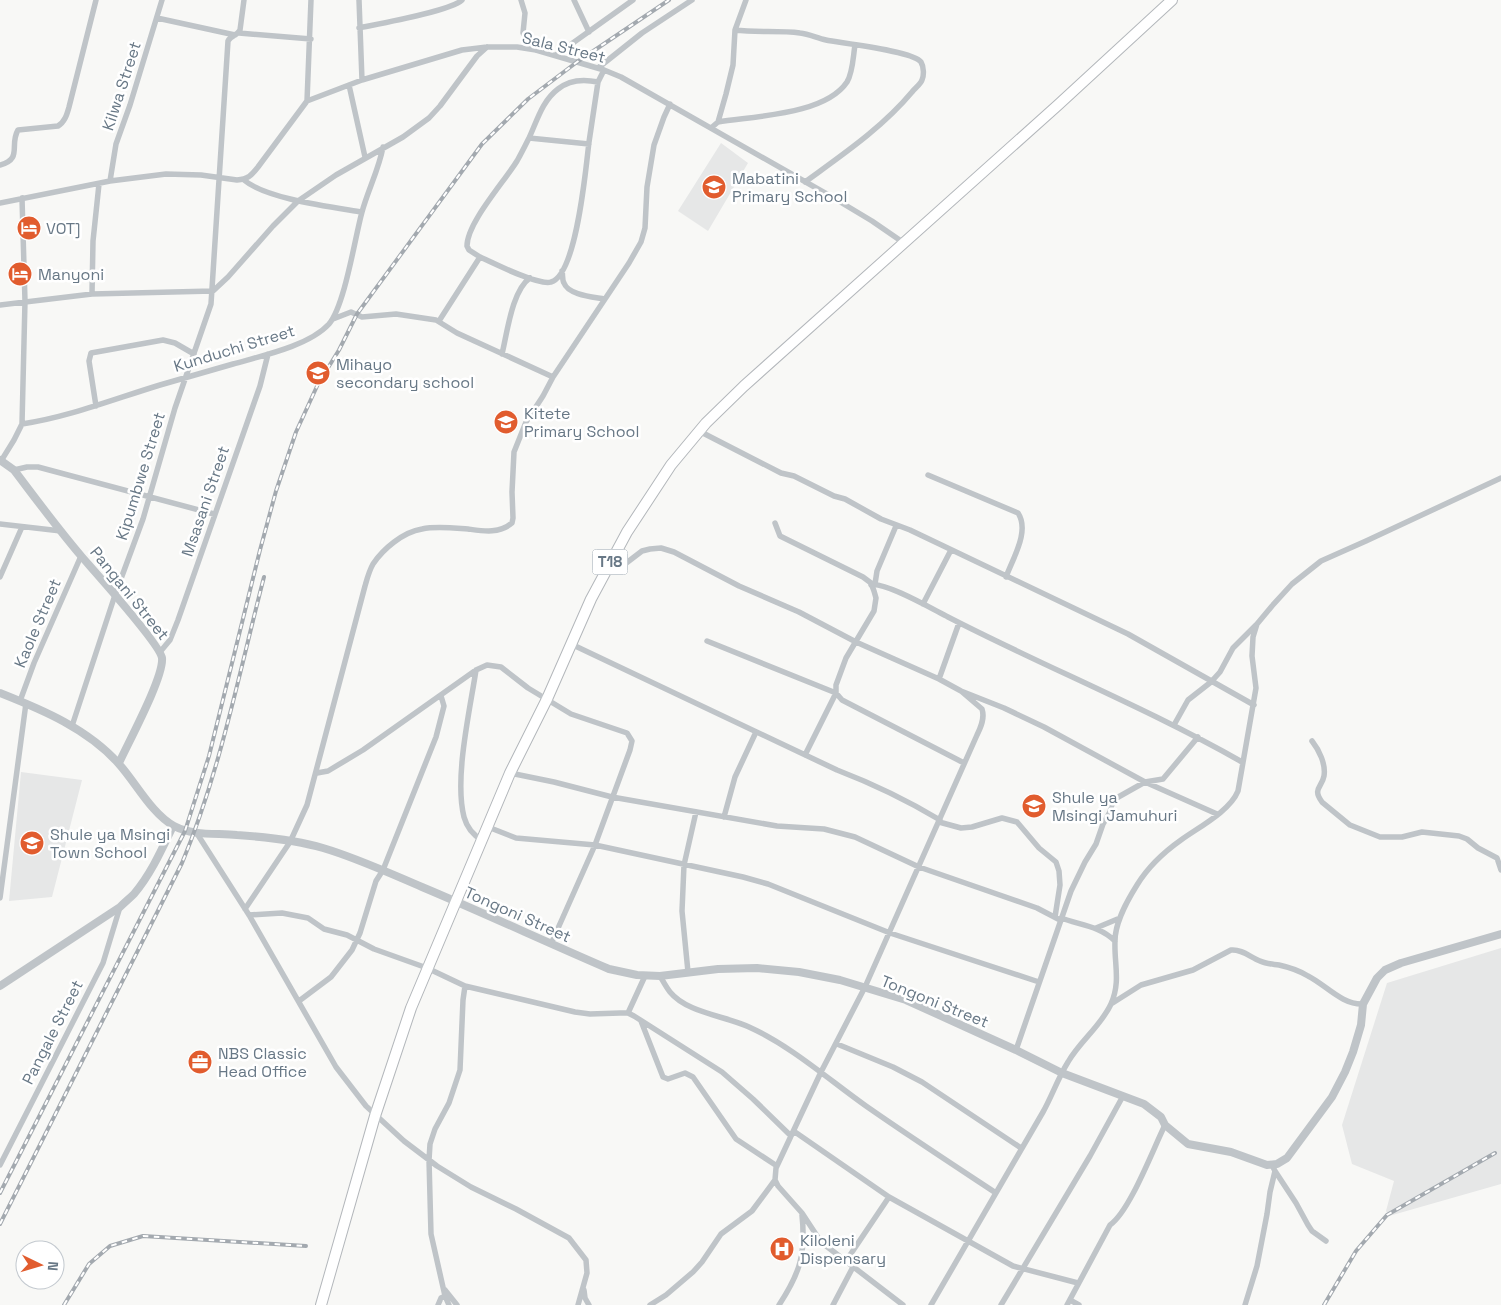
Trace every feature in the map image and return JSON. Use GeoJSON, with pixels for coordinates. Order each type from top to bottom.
{"type":"FeatureCollection","features":[{"type":"Feature","properties":{"kind":"highway","name":"T18"},"geometry":{"type":"LineString","coordinates":[[321,1305],[375,1116],[426,968],[510,773],[547,699],[611,559],[648,498],[699,431],[744,386],[1058,105],[1172,0]]}},
{"type":"Feature","properties":{"kind":"street"},"geometry":{"type":"LineString","coordinates":[[0,165],[9,162],[13,158],[18,130],[58,126],[64,120],[70,107],[96,0]]}},
{"type":"Feature","properties":{"kind":"street","name":"Kilwa Street"},"geometry":{"type":"LineString","coordinates":[[110,181],[116,144],[162,0]]}},
{"type":"Feature","properties":{"kind":"street","name":"Kipumbwe Street"},"geometry":{"type":"LineString","coordinates":[[72,726],[149,497],[186,377],[206,320],[213,291],[218,178],[228,41],[230,37],[237,34],[244,0]]}},
{"type":"Feature","properties":{"kind":"street"},"geometry":{"type":"LineString","coordinates":[[244,180],[250,177],[258,167],[307,101],[311,39],[311,0]]}},
{"type":"Feature","properties":{"kind":"street"},"geometry":{"type":"LineString","coordinates":[[359,0],[362,80]]}},
{"type":"Feature","properties":{"kind":"street"},"geometry":{"type":"LineString","coordinates":[[359,28],[456,5],[462,0]]}},
{"type":"Feature","properties":{"kind":"street"},"geometry":{"type":"LineString","coordinates":[[521,0],[525,13],[523,33],[536,50]]}},
{"type":"Feature","properties":{"kind":"street"},"geometry":{"type":"LineString","coordinates":[[574,0],[588,32]]}},
{"type":"Feature","properties":{"kind":"street"},"geometry":{"type":"LineString","coordinates":[[556,55],[633,0]]}},
{"type":"Feature","properties":{"kind":"street"},"geometry":{"type":"LineString","coordinates":[[598,82],[576,80],[559,88],[547,100],[517,161],[468,237],[468,248],[480,258],[540,282],[550,282],[558,278],[578,222],[588,144],[601,69],[642,33],[692,0]]}},
{"type":"Feature","properties":{"kind":"street"},"geometry":{"type":"LineString","coordinates":[[718,122],[733,65],[735,30],[746,0]]}},
{"type":"Feature","properties":{"kind":"street"},"geometry":{"type":"LineString","coordinates":[[157,18],[237,34],[311,39]]}},
{"type":"Feature","properties":{"kind":"street"},"geometry":{"type":"LineString","coordinates":[[735,30],[799,32],[856,46],[872,47],[918,59],[921,63],[923,79],[890,116],[845,154],[805,182]]}},
{"type":"Feature","properties":{"kind":"street"},"geometry":{"type":"LineString","coordinates":[[711,128],[718,122],[778,114],[816,105],[835,94],[847,82],[856,46]]}},
{"type":"Feature","properties":{"kind":"street"},"geometry":{"type":"LineString","coordinates":[[0,305],[92,294],[213,291],[298,201],[336,175],[403,137],[429,118],[477,56],[488,47]]}},
{"type":"Feature","properties":{"kind":"street","name":"Sala Street"},"geometry":{"type":"LineString","coordinates":[[307,101],[362,80],[462,50],[488,47],[536,50],[601,69],[628,81],[872,221],[904,243]]}},
{"type":"Feature","properties":{"kind":"street"},"geometry":{"type":"LineString","coordinates":[[349,85],[365,158]]}},
{"type":"Feature","properties":{"kind":"street"},"geometry":{"type":"LineString","coordinates":[[247,912],[290,842],[308,805],[365,586],[373,563],[393,544],[416,530],[423,528],[452,528],[492,531],[500,530],[512,523],[514,453],[526,422],[553,377],[629,263],[643,238],[651,158],[660,127],[670,104]]}},
{"type":"Feature","properties":{"kind":"street"},"geometry":{"type":"LineString","coordinates":[[529,138],[588,144]]}},
{"type":"Feature","properties":{"kind":"street","name":"Kunduchi Street"},"geometry":{"type":"LineString","coordinates":[[22,424],[96,406],[186,377],[268,354],[315,336],[333,319],[344,287],[362,212],[382,157],[383,147]]}},
{"type":"Feature","properties":{"kind":"street"},"geometry":{"type":"LineString","coordinates":[[0,203],[110,181],[166,174],[201,175],[244,180],[254,186],[298,201],[362,212]]}},
{"type":"Feature","properties":{"kind":"street"},"geometry":{"type":"LineString","coordinates":[[92,294],[92,267],[99,184]]}},
{"type":"Feature","properties":{"kind":"street"},"geometry":{"type":"LineString","coordinates":[[1,461],[22,424],[25,302],[22,198]]}},
{"type":"Feature","properties":{"kind":"street"},"geometry":{"type":"LineString","coordinates":[[439,321],[480,258]]}},
{"type":"Feature","properties":{"kind":"street"},"geometry":{"type":"LineString","coordinates":[[562,271],[563,282],[566,287],[580,295],[604,300]]}},
{"type":"Feature","properties":{"kind":"street"},"geometry":{"type":"LineString","coordinates":[[502,354],[512,311],[523,286],[530,278]]}},
{"type":"Feature","properties":{"kind":"street"},"geometry":{"type":"LineString","coordinates":[[333,319],[351,312],[362,318],[396,314],[439,321],[457,333],[553,377]]}},
{"type":"Feature","properties":{"kind":"street"},"geometry":{"type":"LineString","coordinates":[[96,406],[89,361],[91,352],[163,340],[175,343],[194,354]]}},
{"type":"Feature","properties":{"kind":"street","name":"Msasani Street"},"geometry":{"type":"LineString","coordinates":[[160,652],[170,640],[178,620],[264,372],[268,354]]}},
{"type":"Feature","properties":{"kind":"street"},"geometry":{"type":"LineString","coordinates":[[255,358],[262,363],[264,372]]}},
{"type":"Feature","properties":{"kind":"street"},"geometry":{"type":"LineString","coordinates":[[699,431],[781,473],[794,476],[834,496],[845,499],[896,526],[910,530],[1128,634],[1254,705]]}},
{"type":"Feature","properties":{"kind":"street","name":"Pangani Street"},"geometry":{"type":"LineString","coordinates":[[1,461],[14,470],[81,556],[160,652],[162,664],[158,680],[119,763]]}},
{"type":"Feature","properties":{"kind":"street"},"geometry":{"type":"LineString","coordinates":[[14,470],[38,467],[214,514]]}},
{"type":"Feature","properties":{"kind":"street"},"geometry":{"type":"LineString","coordinates":[[928,475],[1018,513],[1024,525],[1006,577]]}},
{"type":"Feature","properties":{"kind":"street"},"geometry":{"type":"LineString","coordinates":[[1174,725],[1188,700],[1211,682],[1220,672],[1233,648],[1292,584],[1321,561],[1366,542],[1501,478]]}},
{"type":"Feature","properties":{"kind":"street"},"geometry":{"type":"LineString","coordinates":[[775,523],[780,536],[863,577],[873,584],[889,588],[1174,725],[1242,762]]}},
{"type":"Feature","properties":{"kind":"street"},"geometry":{"type":"LineString","coordinates":[[0,524],[61,531]]}},
{"type":"Feature","properties":{"kind":"street"},"geometry":{"type":"LineString","coordinates":[[806,755],[836,693],[836,685],[844,663],[876,605],[873,584],[896,526]]}},
{"type":"Feature","properties":{"kind":"street"},"geometry":{"type":"LineString","coordinates":[[0,577],[22,527]]}},
{"type":"Feature","properties":{"kind":"street"},"geometry":{"type":"LineString","coordinates":[[611,559],[625,564],[642,551],[650,549],[661,548],[674,552],[739,586],[799,612],[856,642],[939,679],[960,691],[1004,708],[1044,727],[1145,782],[1217,814]]}},
{"type":"Feature","properties":{"kind":"street"},"geometry":{"type":"LineString","coordinates":[[923,604],[951,550]]}},
{"type":"Feature","properties":{"kind":"street","name":"Kaole Street"},"geometry":{"type":"LineString","coordinates":[[0,898],[23,702],[34,663],[81,556]]}},
{"type":"Feature","properties":{"kind":"street"},"geometry":{"type":"LineString","coordinates":[[939,679],[959,623]]}},
{"type":"Feature","properties":{"kind":"street"},"geometry":{"type":"LineString","coordinates":[[931,1305],[1054,1092],[1069,1060],[1111,1004],[1116,984],[1115,941],[1120,918],[1137,884],[1152,864],[1235,798],[1238,791],[1254,705],[1256,688],[1252,644],[1257,624]]}},
{"type":"Feature","properties":{"kind":"street"},"geometry":{"type":"LineString","coordinates":[[707,641],[836,693],[842,700],[964,762]]}},
{"type":"Feature","properties":{"kind":"street"},"geometry":{"type":"LineString","coordinates":[[571,644],[756,732],[905,799],[940,821],[961,828],[972,827],[1002,818],[1017,822],[1039,848],[1056,862],[1060,885],[1059,918]]}},
{"type":"Feature","properties":{"kind":"street"},"geometry":{"type":"LineString","coordinates":[[317,773],[328,771],[363,750],[476,670],[487,665],[501,667],[528,688],[571,714],[630,735],[632,741],[630,750],[594,845],[551,944]]}},
{"type":"Feature","properties":{"kind":"street"},"geometry":{"type":"LineString","coordinates":[[476,670],[464,744],[461,792],[466,822],[474,834],[482,840]]}},
{"type":"Feature","properties":{"kind":"street"},"geometry":{"type":"LineString","coordinates":[[650,1305],[666,1296],[693,1272],[702,1262],[720,1234],[752,1212],[775,1180],[777,1166],[821,1072],[865,987],[940,821],[964,762],[978,735],[982,723],[982,709],[960,691]]}},
{"type":"Feature","properties":{"kind":"street"},"geometry":{"type":"LineString","coordinates":[[0,693],[72,726],[96,742],[119,763],[164,819],[173,826],[146,876],[134,893],[120,907],[0,986]]}},
{"type":"Feature","properties":{"kind":"street"},"geometry":{"type":"LineString","coordinates":[[299,1001],[332,977],[357,940],[376,882],[383,870],[436,738],[444,706],[441,696]]}},
{"type":"Feature","properties":{"kind":"street"},"geometry":{"type":"LineString","coordinates":[[724,817],[735,777],[756,732]]}},
{"type":"Feature","properties":{"kind":"street"},"geometry":{"type":"LineString","coordinates":[[1016,1050],[1059,918],[1085,862],[1096,844],[1103,824],[1110,812],[1113,800],[1145,782],[1166,777],[1198,737]]}},
{"type":"Feature","properties":{"kind":"street"},"geometry":{"type":"LineString","coordinates":[[1312,741],[1324,768],[1323,779],[1318,790],[1319,797],[1322,802],[1350,825],[1380,837],[1389,838],[1422,832],[1459,836],[1492,855],[1499,861],[1501,870]]}},
{"type":"Feature","properties":{"kind":"street"},"geometry":{"type":"LineString","coordinates":[[510,773],[612,797],[777,826],[824,829],[855,837],[919,867],[1037,908],[1059,918],[1096,928],[1115,941]]}},
{"type":"Feature","properties":{"kind":"street"},"geometry":{"type":"LineString","coordinates":[[688,972],[682,912],[684,865],[696,812]]}},
{"type":"Feature","properties":{"kind":"street","name":"Tongoni Street"},"geometry":{"type":"LineString","coordinates":[[173,826],[185,831],[239,835],[320,847],[350,856],[455,900],[609,969],[645,976],[660,976],[735,968],[756,968],[799,972],[865,987],[906,1000],[1062,1073],[1144,1104],[1154,1110],[1161,1117],[1165,1125],[1188,1144],[1231,1152],[1274,1168]]}},
{"type":"Feature","properties":{"kind":"street"},"geometry":{"type":"LineString","coordinates":[[488,827],[516,838],[594,845],[768,884],[890,933],[1039,982]]}},
{"type":"Feature","properties":{"kind":"street"},"geometry":{"type":"LineString","coordinates":[[196,832],[247,912],[336,1066],[366,1106],[375,1116],[437,1166],[471,1187],[569,1238],[586,1260],[587,1273],[578,1305]]}},
{"type":"Feature","properties":{"kind":"street","name":"Pangale Street"},"geometry":{"type":"LineString","coordinates":[[0,1165],[102,963],[120,907]]}},
{"type":"Feature","properties":{"kind":"street"},"geometry":{"type":"LineString","coordinates":[[247,912],[274,912],[308,918],[324,929],[348,935],[374,948],[426,968],[465,986],[576,1012],[590,1014],[628,1013],[722,1072],[793,1134],[889,1197],[1013,1266],[1078,1283]]}},
{"type":"Feature","properties":{"kind":"street"},"geometry":{"type":"LineString","coordinates":[[1096,928],[1120,918]]}},
{"type":"Feature","properties":{"kind":"street"},"geometry":{"type":"LineString","coordinates":[[1245,1305],[1256,1271],[1274,1168],[1293,1150],[1332,1098],[1354,1052],[1363,1004],[1377,978],[1385,970],[1401,963],[1501,934]]}},
{"type":"Feature","properties":{"kind":"street"},"geometry":{"type":"LineString","coordinates":[[1111,1004],[1141,985],[1193,970],[1231,950],[1240,950],[1259,961],[1281,965],[1308,976],[1340,997],[1363,1004]]}},
{"type":"Feature","properties":{"kind":"street"},"geometry":{"type":"LineString","coordinates":[[628,1013],[645,976]]}},
{"type":"Feature","properties":{"kind":"street"},"geometry":{"type":"LineString","coordinates":[[660,976],[670,992],[683,1002],[751,1028],[821,1072],[864,1105],[996,1193]]}},
{"type":"Feature","properties":{"kind":"street"},"geometry":{"type":"LineString","coordinates":[[449,1305],[445,1296],[431,1234],[429,1160],[430,1144],[449,1103],[460,1070],[462,1000],[465,986]]}},
{"type":"Feature","properties":{"kind":"street"},"geometry":{"type":"LineString","coordinates":[[641,1021],[663,1076],[668,1079],[685,1073],[693,1077],[736,1139],[777,1166]]}},
{"type":"Feature","properties":{"kind":"street"},"geometry":{"type":"LineString","coordinates":[[837,1044],[893,1067],[922,1082],[1021,1148]]}},
{"type":"Feature","properties":{"kind":"street"},"geometry":{"type":"LineString","coordinates":[[1001,1305],[1090,1156],[1123,1096]]}},
{"type":"Feature","properties":{"kind":"street"},"geometry":{"type":"LineString","coordinates":[[1079,1305],[1068,1303],[1110,1225],[1118,1220],[1135,1189],[1165,1125]]}},
{"type":"Feature","properties":{"kind":"street"},"geometry":{"type":"LineString","coordinates":[[1274,1168],[1312,1231],[1326,1241]]}},
{"type":"Feature","properties":{"kind":"street"},"geometry":{"type":"LineString","coordinates":[[775,1180],[802,1213],[822,1242],[903,1305]]}},
{"type":"Feature","properties":{"kind":"street"},"geometry":{"type":"LineString","coordinates":[[846,1261],[889,1197]]}},
{"type":"Feature","properties":{"kind":"street"},"geometry":{"type":"LineString","coordinates":[[779,1305],[792,1285],[800,1262],[804,1241],[802,1213]]}},
{"type":"Feature","properties":{"kind":"street"},"geometry":{"type":"LineString","coordinates":[[833,1305],[853,1267]]}},
{"type":"Feature","properties":{"kind":"street"},"geometry":{"type":"LineString","coordinates":[[584,1283],[585,1298],[589,1305]]}},
{"type":"Feature","properties":{"kind":"street"},"geometry":{"type":"LineString","coordinates":[[444,1288],[457,1305]]}},
{"type":"Feature","properties":{"kind":"street"},"geometry":{"type":"LineString","coordinates":[[438,1305],[445,1296]]}},
{"type":"Feature","properties":{"kind":"shaded area","name":"Mabatini Primary School"},"geometry":{"type":"Polygon","coordinates":[[[721,143],[748,163],[708,231],[678,211],[721,143]]]}},
{"type":"Feature","properties":{"kind":"shaded area"},"geometry":{"type":"Polygon","coordinates":[[[21,772],[82,780],[52,897],[9,901],[21,772]]]}},
{"type":"Feature","properties":{"kind":"shaded area"},"geometry":{"type":"Polygon","coordinates":[[[1501,948],[1501,1184],[1389,1216],[1386,1211],[1394,1181],[1352,1164],[1342,1125],[1387,983],[1501,948]]]}},
{"type":"Feature","properties":{"kind":"railway"},"geometry":{"type":"LineString","coordinates":[[0,1193],[185,831],[209,756],[276,491],[296,432],[318,384],[339,350],[357,314],[482,144],[528,99],[577,62],[669,0]]}},
{"type":"Feature","properties":{"kind":"railway"},"geometry":{"type":"LineString","coordinates":[[0,1224],[182,863],[218,758],[264,577]]}},
{"type":"Feature","properties":{"kind":"railway"},"geometry":{"type":"LineString","coordinates":[[1324,1305],[1356,1251],[1387,1215],[1495,1153]]}},
{"type":"Feature","properties":{"kind":"railway"},"geometry":{"type":"LineString","coordinates":[[64,1305],[89,1264],[110,1246],[143,1236],[306,1246]]}},
{"type":"Feature","properties":{"kind":"place","name":"Mabatini Primary School"},"geometry":{"type":"Point","coordinates":[714,187]}},
{"type":"Feature","properties":{"kind":"place","name":"VOT]"},"geometry":{"type":"Point","coordinates":[29,228]}},
{"type":"Feature","properties":{"kind":"place","name":"Manyoni"},"geometry":{"type":"Point","coordinates":[20,274]}},
{"type":"Feature","properties":{"kind":"place","name":"Mihayo secondary school"},"geometry":{"type":"Point","coordinates":[318,373]}},
{"type":"Feature","properties":{"kind":"place","name":"Kitete Primary School"},"geometry":{"type":"Point","coordinates":[506,422]}},
{"type":"Feature","properties":{"kind":"place","name":"Shule ya Msingi Jamuhuri"},"geometry":{"type":"Point","coordinates":[1034,806]}},
{"type":"Feature","properties":{"kind":"place","name":"Shule ya Msingi Town School"},"geometry":{"type":"Point","coordinates":[32,843]}},
{"type":"Feature","properties":{"kind":"place","name":"NBS Classic Head Office"},"geometry":{"type":"Point","coordinates":[200,1062]}},
{"type":"Feature","properties":{"kind":"place","name":"Kiloleni Dispensary"},"geometry":{"type":"Point","coordinates":[782,1249]}}]}
